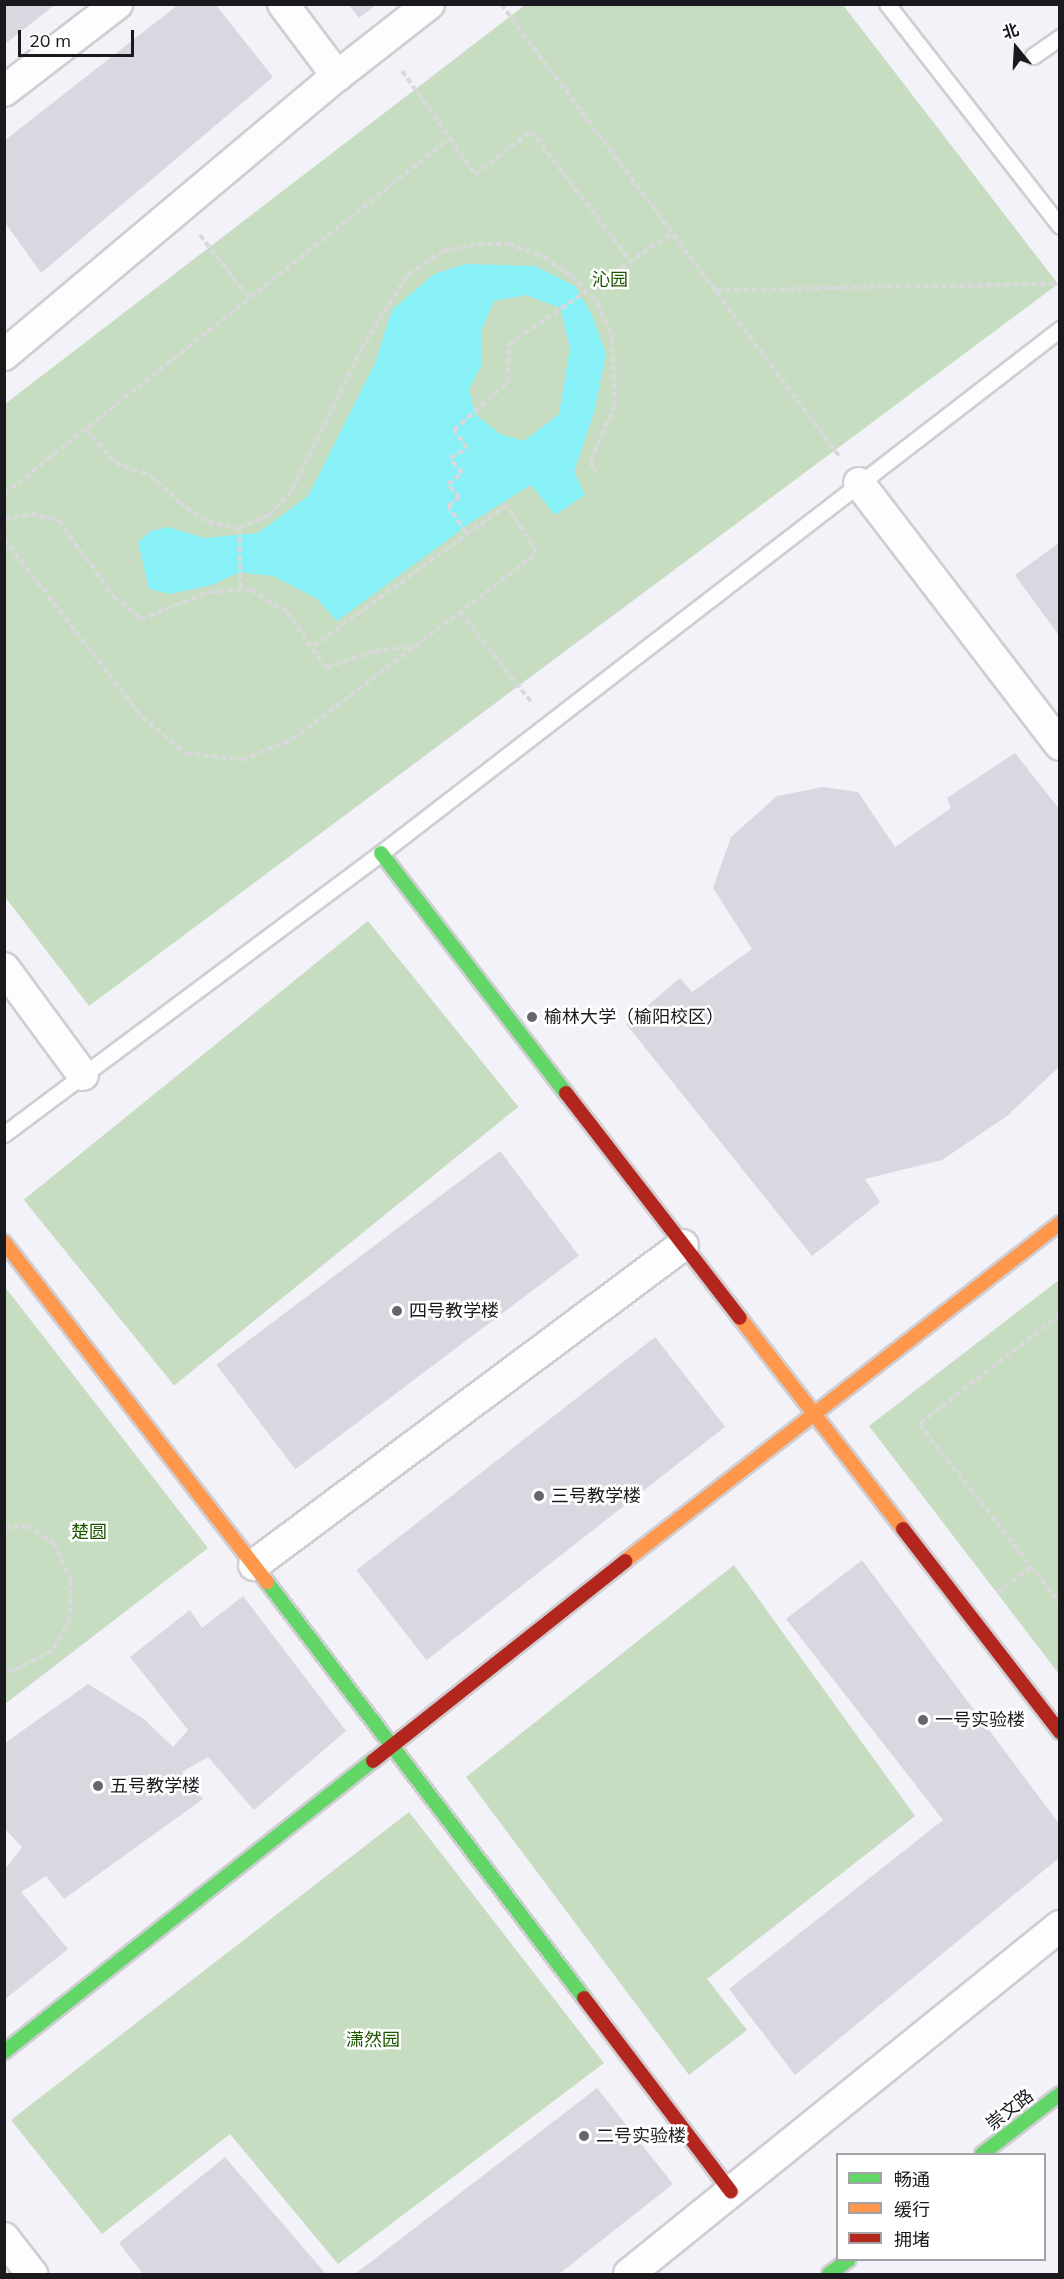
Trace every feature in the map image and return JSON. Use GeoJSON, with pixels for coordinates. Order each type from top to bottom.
{"type":"FeatureCollection","features":[{"type":"Feature","properties":{"kind":"street"},"geometry":{"type":"LineString","coordinates":[[4,91],[117,4]]}},
{"type":"Feature","properties":{"kind":"street"},"geometry":{"type":"LineString","coordinates":[[283,4],[337,76]]}},
{"type":"Feature","properties":{"kind":"street"},"geometry":{"type":"LineString","coordinates":[[10,340],[180,208],[337,76],[429,4]]}},
{"type":"Feature","properties":{"kind":"street"},"geometry":{"type":"LineString","coordinates":[[859,483],[1059,745]]}},
{"type":"Feature","properties":{"kind":"street"},"geometry":{"type":"LineString","coordinates":[[381,852],[1059,1732]]}},
{"type":"Feature","properties":{"kind":"street"},"geometry":{"type":"LineString","coordinates":[[4,968],[83,1075]]}},
{"type":"Feature","properties":{"kind":"street"},"geometry":{"type":"LineString","coordinates":[[4,2052],[813,1413],[1059,1223]]}},
{"type":"Feature","properties":{"kind":"street"},"geometry":{"type":"LineString","coordinates":[[4,1242],[393,1745],[731,2192]]}},
{"type":"Feature","properties":{"kind":"street"},"geometry":{"type":"LineString","coordinates":[[254,1565],[683,1245]]}},
{"type":"Feature","properties":{"kind":"street"},"geometry":{"type":"LineString","coordinates":[[629,2274],[1059,1926]]}},
{"type":"Feature","properties":{"kind":"street","name":"崇文路"},"geometry":{"type":"LineString","coordinates":[[983,2153],[1059,2094]]}},
{"type":"Feature","properties":{"kind":"street"},"geometry":{"type":"LineString","coordinates":[[4,2238],[32,2274]]}},
{"type":"Feature","properties":{"kind":"street"},"geometry":{"type":"LineString","coordinates":[[829,2274],[845,2261]]}},
{"type":"Feature","properties":{"kind":"lane"},"geometry":{"type":"LineString","coordinates":[[887,4],[1059,226]]}},
{"type":"Feature","properties":{"kind":"lane"},"geometry":{"type":"LineString","coordinates":[[1034,56],[1059,37]]}},
{"type":"Feature","properties":{"kind":"lane"},"geometry":{"type":"LineString","coordinates":[[4,1134],[381,852],[1059,329]]}},
{"type":"Feature","properties":{"kind":"path"},"geometry":{"type":"LineString","coordinates":[[501,4],[859,483]]}},
{"type":"Feature","properties":{"kind":"path"},"geometry":{"type":"LineString","coordinates":[[381,42],[476,175],[531,131],[631,262]]}},
{"type":"Feature","properties":{"kind":"path"},"geometry":{"type":"LineString","coordinates":[[4,494],[450,138]]}},
{"type":"Feature","properties":{"kind":"path"},"geometry":{"type":"LineString","coordinates":[[180,208],[249,298]]}},
{"type":"Feature","properties":{"kind":"path"},"geometry":{"type":"LineString","coordinates":[[466,532],[448,506],[459,498],[448,484],[462,473],[450,458],[467,448],[454,430],[475,414],[508,382],[509,344],[672,233]]}},
{"type":"Feature","properties":{"kind":"path"},"geometry":{"type":"LineString","coordinates":[[86,429],[115,463],[150,475],[178,502],[208,522],[239,528],[268,515],[292,490],[361,350],[408,274],[443,251],[478,244],[508,244],[544,257],[586,291],[597,302],[612,338],[615,405],[590,462],[596,472]]}},
{"type":"Feature","properties":{"kind":"path"},"geometry":{"type":"LineString","coordinates":[[715,291],[1059,284]]}},
{"type":"Feature","properties":{"kind":"path"},"geometry":{"type":"LineString","coordinates":[[4,539],[142,717],[185,753],[242,760],[267,752],[293,739],[537,553],[507,505],[466,532],[312,647]]}},
{"type":"Feature","properties":{"kind":"path"},"geometry":{"type":"LineString","coordinates":[[4,519],[31,514],[59,521],[114,597],[141,619],[209,592],[251,590],[287,612],[326,668],[375,651],[414,646]]}},
{"type":"Feature","properties":{"kind":"path"},"geometry":{"type":"LineString","coordinates":[[239,528],[241,590]]}},
{"type":"Feature","properties":{"kind":"path"},"geometry":{"type":"LineString","coordinates":[[460,612],[548,724]]}},
{"type":"Feature","properties":{"kind":"path"},"geometry":{"type":"LineString","coordinates":[[1059,1315],[919,1424],[1059,1603]]}},
{"type":"Feature","properties":{"kind":"path"},"geometry":{"type":"LineString","coordinates":[[4,1333],[4,1376]]}},
{"type":"Feature","properties":{"kind":"path"},"geometry":{"type":"LineString","coordinates":[[4,1528],[27,1526],[54,1543],[71,1581],[70,1619],[52,1651],[14,1670],[4,1671]]}},
{"type":"Feature","properties":{"kind":"green space","name":"沁园"},"geometry":{"type":"Polygon","coordinates":[[[525,5],[843,5],[1058,284],[89,1006],[5,897],[5,404],[525,5]]]}},
{"type":"Feature","properties":{"kind":"green space"},"geometry":{"type":"Polygon","coordinates":[[[368,921],[518,1107],[174,1386],[24,1200],[368,921]]]}},
{"type":"Feature","properties":{"kind":"green space"},"geometry":{"type":"Polygon","coordinates":[[[1059,1280],[1059,1674],[869,1426],[1059,1280]]]}},
{"type":"Feature","properties":{"kind":"green space","name":"楚圆"},"geometry":{"type":"Polygon","coordinates":[[[5,1287],[208,1548],[5,1704],[5,1287]]]}},
{"type":"Feature","properties":{"kind":"green space"},"geometry":{"type":"Polygon","coordinates":[[[734,1565],[915,1816],[707,1979],[747,2030],[689,2075],[466,1777],[734,1565]]]}},
{"type":"Feature","properties":{"kind":"green space","name":"潇然园"},"geometry":{"type":"Polygon","coordinates":[[[409,1812],[604,2063],[338,2264],[230,2134],[102,2234],[11,2120],[409,1812]]]}},
{"type":"Feature","properties":{"kind":"water"},"geometry":{"type":"Polygon","coordinates":[[[466,264],[535,266],[575,286],[592,315],[606,354],[594,412],[574,472],[585,495],[555,515],[531,485],[473,521],[337,621],[316,598],[273,576],[240,572],[212,585],[170,594],[149,589],[138,542],[151,531],[168,527],[204,538],[258,533],[308,496],[375,363],[392,310],[434,274],[466,264]],[[526,295],[494,301],[481,331],[482,364],[469,389],[475,414],[500,434],[524,441],[559,414],[570,348],[560,308],[526,295]]]}},
{"type":"Feature","properties":{"kind":"building"},"geometry":{"type":"Polygon","coordinates":[[[5,4],[56,4],[5,44],[5,4]]]}},
{"type":"Feature","properties":{"kind":"building"},"geometry":{"type":"Polygon","coordinates":[[[179,4],[215,4],[273,77],[41,273],[4,221],[4,141],[179,4]]]}},
{"type":"Feature","properties":{"kind":"building"},"geometry":{"type":"Polygon","coordinates":[[[348,4],[377,4],[359,18],[348,4]]]}},
{"type":"Feature","properties":{"kind":"building"},"geometry":{"type":"Polygon","coordinates":[[[1060,542],[1060,637],[1015,575],[1060,542]]]}},
{"type":"Feature","properties":{"kind":"building"},"geometry":{"type":"Polygon","coordinates":[[[1015,753],[1060,810],[1060,1066],[1007,1116],[942,1160],[865,1179],[880,1202],[812,1256],[626,1024],[680,978],[692,992],[752,949],[713,888],[731,837],[777,796],[823,787],[858,792],[895,847],[951,808],[947,798],[1015,753]]]}},
{"type":"Feature","properties":{"kind":"building","name":"四号教学楼"},"geometry":{"type":"Polygon","coordinates":[[[500,1151],[579,1256],[295,1469],[216,1365],[500,1151]]]}},
{"type":"Feature","properties":{"kind":"building","name":"三号教学楼"},"geometry":{"type":"Polygon","coordinates":[[[655,1337],[725,1427],[427,1660],[356,1570],[655,1337]]]}},
{"type":"Feature","properties":{"kind":"building","name":"一号实验楼"},"geometry":{"type":"Polygon","coordinates":[[[862,1560],[1060,1825],[1060,1857],[795,2075],[729,1989],[943,1820],[786,1619],[862,1560]]]}},
{"type":"Feature","properties":{"kind":"building","name":"五号教学楼"},"geometry":{"type":"Polygon","coordinates":[[[243,1596],[346,1731],[254,1810],[208,1757],[182,1772],[203,1799],[64,1899],[46,1876],[21,1892],[68,1949],[4,2000],[4,1865],[7,1867],[22,1847],[5,1829],[5,1743],[88,1684],[144,1719],[173,1747],[188,1730],[130,1657],[190,1610],[202,1628],[243,1596]]]}},
{"type":"Feature","properties":{"kind":"building","name":"二号实验楼"},"geometry":{"type":"Polygon","coordinates":[[[597,2088],[673,2184],[559,2274],[355,2274],[597,2088]]]}},
{"type":"Feature","properties":{"kind":"building"},"geometry":{"type":"Polygon","coordinates":[[[225,2157],[326,2274],[143,2274],[119,2243],[225,2157]]]}},
{"type":"Feature","properties":{"kind":"traffic: fast"},"geometry":{"type":"LineString","coordinates":[[381,853],[566,1093]]}},
{"type":"Feature","properties":{"kind":"traffic: fast"},"geometry":{"type":"LineString","coordinates":[[267,1582],[584,1998]]}},
{"type":"Feature","properties":{"kind":"traffic: fast"},"geometry":{"type":"LineString","coordinates":[[4,2052],[373,1761]]}},
{"type":"Feature","properties":{"kind":"traffic: fast"},"geometry":{"type":"LineString","coordinates":[[983,2153],[1060,2094]]}},
{"type":"Feature","properties":{"kind":"traffic: fast"},"geometry":{"type":"LineString","coordinates":[[829,2274],[847,2261]]}},
{"type":"Feature","properties":{"kind":"traffic: slow"},"geometry":{"type":"LineString","coordinates":[[625,1561],[1060,1223]]}},
{"type":"Feature","properties":{"kind":"traffic: slow"},"geometry":{"type":"LineString","coordinates":[[4,1242],[267,1582]]}},
{"type":"Feature","properties":{"kind":"traffic: slow"},"geometry":{"type":"LineString","coordinates":[[740,1318],[903,1529]]}},
{"type":"Feature","properties":{"kind":"traffic: jam"},"geometry":{"type":"LineString","coordinates":[[566,1093],[740,1318]]}},
{"type":"Feature","properties":{"kind":"traffic: jam"},"geometry":{"type":"LineString","coordinates":[[903,1529],[1060,1732]]}},
{"type":"Feature","properties":{"kind":"traffic: jam"},"geometry":{"type":"LineString","coordinates":[[373,1761],[625,1561]]}},
{"type":"Feature","properties":{"kind":"traffic: jam"},"geometry":{"type":"LineString","coordinates":[[584,1998],[731,2192]]}},
{"type":"Feature","properties":{"kind":"place","name":"榆林大学（榆阳校区）"},"geometry":{"type":"Point","coordinates":[532,1017]}},
{"type":"Feature","properties":{"kind":"place","name":"四号教学楼"},"geometry":{"type":"Point","coordinates":[397,1311]}},
{"type":"Feature","properties":{"kind":"place","name":"三号教学楼"},"geometry":{"type":"Point","coordinates":[539,1496]}},
{"type":"Feature","properties":{"kind":"place","name":"一号实验楼"},"geometry":{"type":"Point","coordinates":[923,1720]}},
{"type":"Feature","properties":{"kind":"place","name":"五号教学楼"},"geometry":{"type":"Point","coordinates":[98,1786]}},
{"type":"Feature","properties":{"kind":"place","name":"二号实验楼"},"geometry":{"type":"Point","coordinates":[584,2136]}}]}
